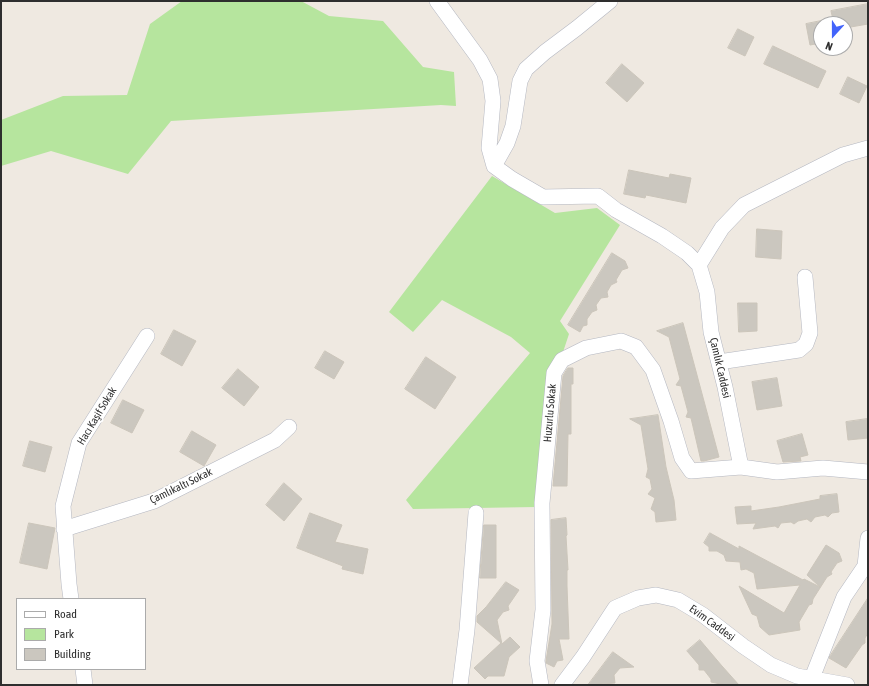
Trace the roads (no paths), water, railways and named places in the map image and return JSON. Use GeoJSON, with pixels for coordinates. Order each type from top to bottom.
{"type":"FeatureCollection","features":[{"type":"Feature","properties":{"kind":"street"},"geometry":{"type":"LineString","coordinates":[[437,1],[480,60],[490,79],[493,101],[489,148],[494,166]]}},
{"type":"Feature","properties":{"kind":"street"},"geometry":{"type":"LineString","coordinates":[[494,166],[507,143],[513,126],[520,81],[526,69],[545,52],[610,1]]}},
{"type":"Feature","properties":{"kind":"street"},"geometry":{"type":"LineString","coordinates":[[698,265],[722,228],[744,205],[843,155],[868,148]]}},
{"type":"Feature","properties":{"kind":"street","name":"Çamlık Caddesi"},"geometry":{"type":"LineString","coordinates":[[494,166],[512,179],[543,197],[598,196],[616,210],[662,236],[687,253],[698,265],[707,292],[711,332],[719,362],[741,467]]}},
{"type":"Feature","properties":{"kind":"street"},"geometry":{"type":"LineString","coordinates":[[719,362],[799,350],[806,344],[810,333],[805,277]]}},
{"type":"Feature","properties":{"kind":"street","name":"Hacı Kaşif Sokak"},"geometry":{"type":"LineString","coordinates":[[71,598],[62,506],[79,443],[147,336]]}},
{"type":"Feature","properties":{"kind":"street","name":"Huzurlu Sokak"},"geometry":{"type":"LineString","coordinates":[[541,685],[537,661],[543,610],[542,503],[554,373],[562,360],[586,348],[621,341],[636,347],[653,370],[682,458],[691,471],[741,467]]}},
{"type":"Feature","properties":{"kind":"street","name":"Çamlıkaltı Sokak"},"geometry":{"type":"LineString","coordinates":[[64,529],[154,501],[275,440],[289,427]]}},
{"type":"Feature","properties":{"kind":"street"},"geometry":{"type":"LineString","coordinates":[[741,467],[777,472],[823,468],[868,472]]}},
{"type":"Feature","properties":{"kind":"street"},"geometry":{"type":"LineString","coordinates":[[460,685],[467,630],[476,513]]}},
{"type":"Feature","properties":{"kind":"street"},"geometry":{"type":"LineString","coordinates":[[812,678],[844,597],[865,566],[868,538]]}},
{"type":"Feature","properties":{"kind":"street","name":"Evim Caddesi"},"geometry":{"type":"LineString","coordinates":[[562,685],[583,657],[615,608],[638,598],[656,595],[678,600],[703,615],[722,631],[792,680],[812,678],[847,685]]}},
{"type":"Feature","properties":{"kind":"street"},"geometry":{"type":"LineString","coordinates":[[83,670],[85,685]]}}]}
